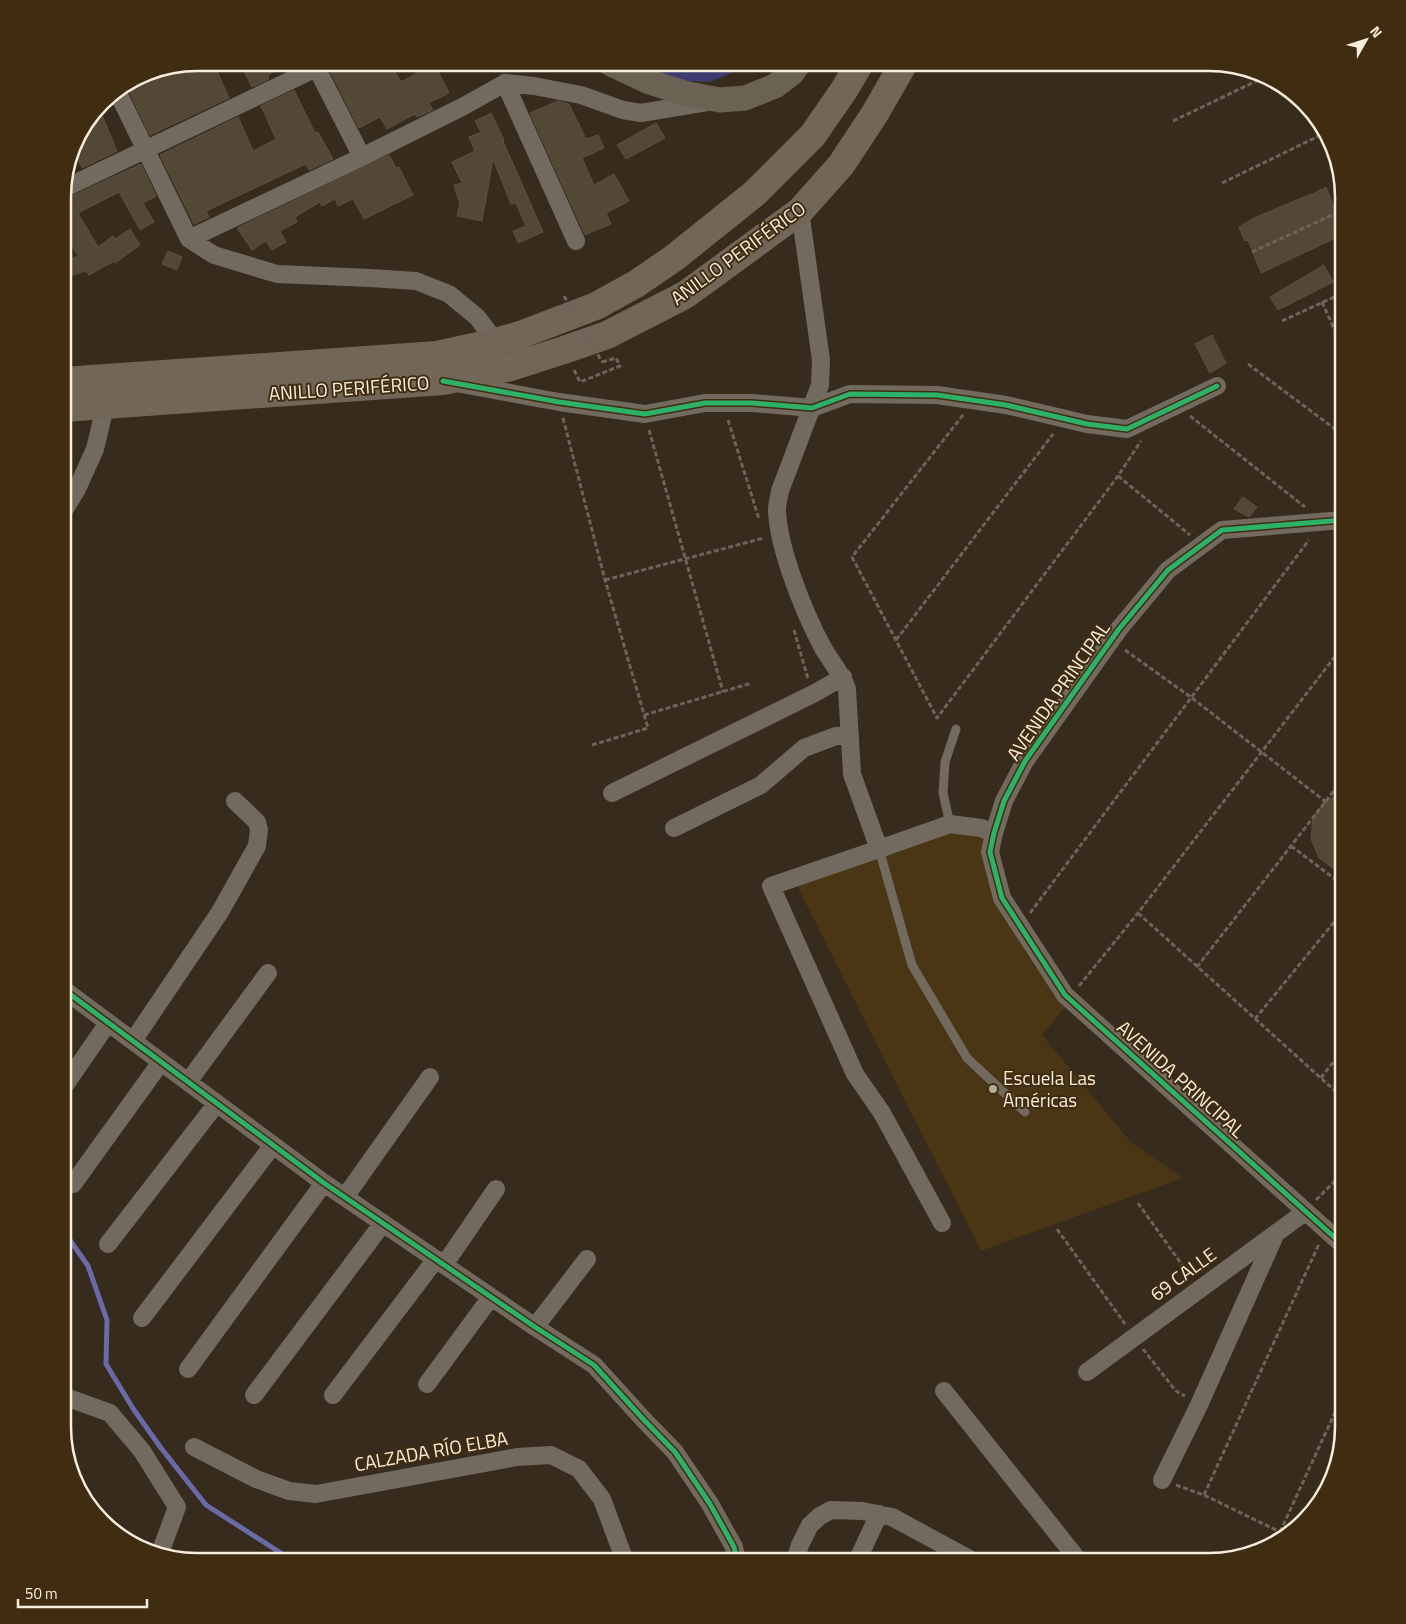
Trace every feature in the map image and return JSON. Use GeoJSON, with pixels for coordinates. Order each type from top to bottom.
{"type":"FeatureCollection","features":[{"type":"Feature","properties":{"kind":"highway","name":"ANILLO PERIFÉRICO"},"geometry":{"type":"LineString","coordinates":[[72,380],[437,355],[520,335],[596,306],[636,284],[674,258],[755,194],[813,135],[855,72]]}},
{"type":"Feature","properties":{"kind":"highway","name":"ANILLO PERIFÉRICO"},"geometry":{"type":"LineString","coordinates":[[72,408],[444,381],[511,367],[607,335],[685,295],[800,211],[841,165],[874,115],[899,72]]}},
{"type":"Feature","properties":{"kind":"street"},"geometry":{"type":"LineString","coordinates":[[72,184],[304,71]]}},
{"type":"Feature","properties":{"kind":"street"},"geometry":{"type":"LineString","coordinates":[[322,71],[362,157]]}},
{"type":"Feature","properties":{"kind":"street"},"geometry":{"type":"LineString","coordinates":[[626,71],[647,82],[720,100]]}},
{"type":"Feature","properties":{"kind":"street"},"geometry":{"type":"LineString","coordinates":[[189,239],[362,157],[464,106],[505,83],[534,86],[581,95],[623,110],[642,113],[720,100],[745,98],[775,86],[793,72]]}},
{"type":"Feature","properties":{"kind":"street"},"geometry":{"type":"LineString","coordinates":[[505,83],[576,241]]}},
{"type":"Feature","properties":{"kind":"street"},"geometry":{"type":"LineString","coordinates":[[120,98],[189,239],[214,255],[277,274],[416,281],[450,294],[477,317],[496,342]]}},
{"type":"Feature","properties":{"kind":"street"},"geometry":{"type":"LineString","coordinates":[[800,211],[821,360],[820,385],[780,491],[777,509],[790,568],[805,611],[822,647],[843,677],[847,689],[852,774],[879,849]]}},
{"type":"Feature","properties":{"kind":"street"},"geometry":{"type":"LineString","coordinates":[[444,381],[558,402],[645,414],[705,403],[752,403],[812,408],[850,394],[937,395],[1006,405],[1087,424],[1127,429],[1217,386]]}},
{"type":"Feature","properties":{"kind":"street"},"geometry":{"type":"LineString","coordinates":[[72,499],[78,489],[95,449],[105,406]]}},
{"type":"Feature","properties":{"kind":"street","name":"AVENIDA PRINCIPAL"},"geometry":{"type":"LineString","coordinates":[[1335,520],[1222,530],[1168,570],[1111,640],[1025,761],[1004,801],[990,852],[1002,898],[1065,995],[1335,1237]]}},
{"type":"Feature","properties":{"kind":"street"},"geometry":{"type":"LineString","coordinates":[[612,793],[813,694],[843,677]]}},
{"type":"Feature","properties":{"kind":"street"},"geometry":{"type":"LineString","coordinates":[[674,828],[761,785],[804,748],[836,736],[850,736]]}},
{"type":"Feature","properties":{"kind":"street"},"geometry":{"type":"LineString","coordinates":[[133,1041],[220,912],[257,846],[259,830],[257,822],[235,801]]}},
{"type":"Feature","properties":{"kind":"street"},"geometry":{"type":"LineString","coordinates":[[942,1223],[882,1113],[855,1074],[772,886],[950,824],[981,828],[994,833]]}},
{"type":"Feature","properties":{"kind":"street"},"geometry":{"type":"LineString","coordinates":[[188,1082],[268,973]]}},
{"type":"Feature","properties":{"kind":"street"},"geometry":{"type":"LineString","coordinates":[[71,995],[324,1183],[594,1365],[675,1452],[710,1504],[734,1547],[735,1553]]}},
{"type":"Feature","properties":{"kind":"street"},"geometry":{"type":"LineString","coordinates":[[71,1076],[108,1023]]}},
{"type":"Feature","properties":{"kind":"street"},"geometry":{"type":"LineString","coordinates":[[73,1184],[161,1062]]}},
{"type":"Feature","properties":{"kind":"street"},"geometry":{"type":"LineString","coordinates":[[345,1197],[430,1077]]}},
{"type":"Feature","properties":{"kind":"street"},"geometry":{"type":"LineString","coordinates":[[108,1244],[217,1103]]}},
{"type":"Feature","properties":{"kind":"street"},"geometry":{"type":"LineString","coordinates":[[142,1318],[273,1145]]}},
{"type":"Feature","properties":{"kind":"street"},"geometry":{"type":"LineString","coordinates":[[188,1369],[324,1183]]}},
{"type":"Feature","properties":{"kind":"street"},"geometry":{"type":"LineString","coordinates":[[333,1396],[496,1189]]}},
{"type":"Feature","properties":{"kind":"street","name":"69 CALLE"},"geometry":{"type":"LineString","coordinates":[[1086,1372],[1305,1212]]}},
{"type":"Feature","properties":{"kind":"street"},"geometry":{"type":"LineString","coordinates":[[254,1395],[383,1223]]}},
{"type":"Feature","properties":{"kind":"street"},"geometry":{"type":"LineString","coordinates":[[1162,1480],[1199,1404],[1276,1233]]}},
{"type":"Feature","properties":{"kind":"street"},"geometry":{"type":"LineString","coordinates":[[535,1327],[587,1258]]}},
{"type":"Feature","properties":{"kind":"street"},"geometry":{"type":"LineString","coordinates":[[426,1384],[492,1297]]}},
{"type":"Feature","properties":{"kind":"street"},"geometry":{"type":"LineString","coordinates":[[944,1391],[1072,1553]]}},
{"type":"Feature","properties":{"kind":"street"},"geometry":{"type":"LineString","coordinates":[[71,1399],[110,1413],[142,1451],[177,1507],[162,1547]]}},
{"type":"Feature","properties":{"kind":"street","name":"CALZADA RÍO ELBA"},"geometry":{"type":"LineString","coordinates":[[194,1447],[256,1479],[289,1491],[316,1494],[517,1457],[551,1455],[580,1469],[602,1499],[622,1553]]}},
{"type":"Feature","properties":{"kind":"street"},"geometry":{"type":"LineString","coordinates":[[798,1553],[810,1525],[820,1516],[831,1510],[863,1511],[892,1517],[952,1553]]}},
{"type":"Feature","properties":{"kind":"street"},"geometry":{"type":"LineString","coordinates":[[861,1553],[879,1514]]}},
{"type":"Feature","properties":{"kind":"lane"},"geometry":{"type":"LineString","coordinates":[[950,824],[943,793],[945,762],[956,729]]}},
{"type":"Feature","properties":{"kind":"lane"},"geometry":{"type":"LineString","coordinates":[[879,849],[912,965],[967,1058],[1025,1112]]}},
{"type":"Feature","properties":{"kind":"path"},"geometry":{"type":"LineString","coordinates":[[1173,121],[1257,81]]}},
{"type":"Feature","properties":{"kind":"path"},"geometry":{"type":"LineString","coordinates":[[1222,183],[1319,136]]}},
{"type":"Feature","properties":{"kind":"path"},"geometry":{"type":"LineString","coordinates":[[1252,252],[1335,214]]}},
{"type":"Feature","properties":{"kind":"path"},"geometry":{"type":"LineString","coordinates":[[564,296],[602,362],[616,358],[620,366],[580,382]]}},
{"type":"Feature","properties":{"kind":"path"},"geometry":{"type":"LineString","coordinates":[[1282,321],[1335,297]]}},
{"type":"Feature","properties":{"kind":"path"},"geometry":{"type":"LineString","coordinates":[[1322,302],[1335,331]]}},
{"type":"Feature","properties":{"kind":"path"},"geometry":{"type":"LineString","coordinates":[[1248,364],[1335,427]]}},
{"type":"Feature","properties":{"kind":"path"},"geometry":{"type":"LineString","coordinates":[[974,400],[852,557],[937,718],[1118,476],[1160,413]]}},
{"type":"Feature","properties":{"kind":"path"},"geometry":{"type":"LineString","coordinates":[[558,402],[605,580],[648,728],[592,745]]}},
{"type":"Feature","properties":{"kind":"path"},"geometry":{"type":"LineString","coordinates":[[1020,926],[1323,521],[1176,405]]}},
{"type":"Feature","properties":{"kind":"path"},"geometry":{"type":"LineString","coordinates":[[645,414],[723,692]]}},
{"type":"Feature","properties":{"kind":"path"},"geometry":{"type":"LineString","coordinates":[[896,640],[1064,419]]}},
{"type":"Feature","properties":{"kind":"path"},"geometry":{"type":"LineString","coordinates":[[1118,476],[1203,544]]}},
{"type":"Feature","properties":{"kind":"path"},"geometry":{"type":"LineString","coordinates":[[605,580],[781,534]]}},
{"type":"Feature","properties":{"kind":"path"},"geometry":{"type":"LineString","coordinates":[[1111,640],[1192,698],[1326,802]]}},
{"type":"Feature","properties":{"kind":"path"},"geometry":{"type":"LineString","coordinates":[[1069,998],[1138,913],[1335,658]]}},
{"type":"Feature","properties":{"kind":"path"},"geometry":{"type":"LineString","coordinates":[[644,715],[752,683]]}},
{"type":"Feature","properties":{"kind":"path"},"geometry":{"type":"LineString","coordinates":[[1197,967],[1335,790]]}},
{"type":"Feature","properties":{"kind":"path"},"geometry":{"type":"LineString","coordinates":[[1291,846],[1335,878]]}},
{"type":"Feature","properties":{"kind":"path"},"geometry":{"type":"LineString","coordinates":[[1138,913],[1335,1090]]}},
{"type":"Feature","properties":{"kind":"path"},"geometry":{"type":"LineString","coordinates":[[1255,1019],[1335,921]]}},
{"type":"Feature","properties":{"kind":"path"},"geometry":{"type":"LineString","coordinates":[[1321,1078],[1335,1060]]}},
{"type":"Feature","properties":{"kind":"path"},"geometry":{"type":"LineString","coordinates":[[1305,1212],[1335,1182]]}},
{"type":"Feature","properties":{"kind":"path"},"geometry":{"type":"LineString","coordinates":[[1138,1203],[1199,1289]]}},
{"type":"Feature","properties":{"kind":"path"},"geometry":{"type":"LineString","coordinates":[[1057,1229],[1134,1337],[1176,1391],[1199,1404]]}},
{"type":"Feature","properties":{"kind":"path"},"geometry":{"type":"LineString","coordinates":[[1204,1495],[1326,1229]]}},
{"type":"Feature","properties":{"kind":"path"},"geometry":{"type":"LineString","coordinates":[[1281,1530],[1335,1414]]}},
{"type":"Feature","properties":{"kind":"path"},"geometry":{"type":"LineString","coordinates":[[1162,1480],[1204,1495],[1279,1531]]}},
{"type":"Feature","properties":{"kind":"shaded area"},"geometry":{"type":"Polygon","coordinates":[[[652,71],[735,72],[710,82],[668,80],[652,71]]]}},
{"type":"Feature","properties":{"kind":"shaded area","name":"Escuela Las Américas"},"geometry":{"type":"Polygon","coordinates":[[[949,830],[985,835],[981,854],[995,900],[1034,965],[1067,1005],[1042,1035],[1131,1142],[1183,1178],[981,1251],[797,886],[949,830]]]}},
{"type":"Feature","properties":{"kind":"building"},"geometry":{"type":"Polygon","coordinates":[[[217,71],[229,98],[150,135],[129,91],[157,78],[181,72],[217,71]]]}},
{"type":"Feature","properties":{"kind":"building"},"geometry":{"type":"Polygon","coordinates":[[[244,71],[275,71],[268,75],[269,79],[252,87],[244,71]]]}},
{"type":"Feature","properties":{"kind":"building"},"geometry":{"type":"Polygon","coordinates":[[[333,71],[395,71],[401,82],[420,71],[438,71],[449,93],[429,103],[433,110],[417,117],[415,114],[387,129],[380,117],[359,128],[331,73],[333,71]]]}},
{"type":"Feature","properties":{"kind":"building"},"geometry":{"type":"Polygon","coordinates":[[[294,90],[315,133],[318,132],[333,159],[309,170],[306,164],[206,211],[209,217],[194,224],[160,155],[238,117],[253,151],[276,139],[261,106],[294,90]]]}},
{"type":"Feature","properties":{"kind":"building"},"geometry":{"type":"Polygon","coordinates":[[[558,101],[569,104],[586,139],[598,135],[604,148],[582,158],[594,185],[614,174],[629,201],[606,213],[611,224],[585,235],[530,113],[558,101]]]}},
{"type":"Feature","properties":{"kind":"building"},"geometry":{"type":"Polygon","coordinates":[[[491,113],[543,232],[518,243],[513,231],[526,226],[516,203],[511,204],[493,159],[482,221],[457,216],[460,204],[454,185],[462,183],[452,162],[475,151],[469,137],[481,132],[475,121],[491,113]]]}},
{"type":"Feature","properties":{"kind":"building"},"geometry":{"type":"Polygon","coordinates":[[[102,115],[117,151],[82,168],[78,159],[81,149],[88,134],[102,115]]]}},
{"type":"Feature","properties":{"kind":"building"},"geometry":{"type":"Polygon","coordinates":[[[656,123],[665,138],[626,159],[617,145],[656,123]]]}},
{"type":"Feature","properties":{"kind":"building"},"geometry":{"type":"Polygon","coordinates":[[[389,155],[396,168],[399,167],[413,195],[364,219],[353,199],[338,206],[335,199],[322,206],[320,202],[295,217],[297,222],[280,231],[286,242],[272,250],[266,241],[252,250],[237,228],[389,155]]]}},
{"type":"Feature","properties":{"kind":"building"},"geometry":{"type":"Polygon","coordinates":[[[141,164],[156,196],[143,203],[154,222],[140,230],[119,192],[78,213],[98,247],[113,236],[115,239],[130,229],[140,245],[115,263],[114,261],[89,275],[86,271],[72,275],[72,258],[78,256],[72,246],[72,196],[141,164]]]}},
{"type":"Feature","properties":{"kind":"building"},"geometry":{"type":"Polygon","coordinates":[[[1326,187],[1335,210],[1335,238],[1261,273],[1248,240],[1245,241],[1239,227],[1254,218],[1326,187]]]}},
{"type":"Feature","properties":{"kind":"building"},"geometry":{"type":"Polygon","coordinates":[[[168,251],[182,257],[177,270],[162,264],[168,251]]]}},
{"type":"Feature","properties":{"kind":"building"},"geometry":{"type":"Polygon","coordinates":[[[1324,265],[1333,282],[1278,310],[1270,297],[1324,265]]]}},
{"type":"Feature","properties":{"kind":"building"},"geometry":{"type":"Polygon","coordinates":[[[1212,335],[1226,363],[1210,373],[1195,344],[1212,335]]]}},
{"type":"Feature","properties":{"kind":"building"},"geometry":{"type":"Polygon","coordinates":[[[1243,497],[1257,507],[1249,517],[1234,509],[1243,497]]]}},
{"type":"Feature","properties":{"kind":"building"},"geometry":{"type":"Polygon","coordinates":[[[1335,797],[1335,870],[1319,858],[1311,839],[1313,818],[1325,801],[1335,797]]]}},
{"type":"Feature","properties":{"kind":"waterway"},"geometry":{"type":"LineString","coordinates":[[71,1242],[88,1266],[107,1320],[106,1364],[134,1410],[206,1505],[281,1553]]}},
{"type":"Feature","properties":{"kind":"cycle path"},"geometry":{"type":"LineString","coordinates":[[443,381],[559,402],[645,414],[705,403],[752,403],[812,408],[850,394],[937,395],[1006,405],[1087,424],[1127,429],[1217,386]]}},
{"type":"Feature","properties":{"kind":"cycle path"},"geometry":{"type":"LineString","coordinates":[[1335,521],[1222,530],[1168,570],[1119,629],[1025,761],[1004,801],[990,852],[1002,898],[1065,995],[1335,1238]]}},
{"type":"Feature","properties":{"kind":"cycle path"},"geometry":{"type":"LineString","coordinates":[[71,995],[324,1183],[594,1365],[675,1452],[710,1504],[734,1547],[735,1553]]}},
{"type":"Feature","properties":{"kind":"place","name":"Escuela Las Américas"},"geometry":{"type":"Point","coordinates":[993,1089]}}]}
